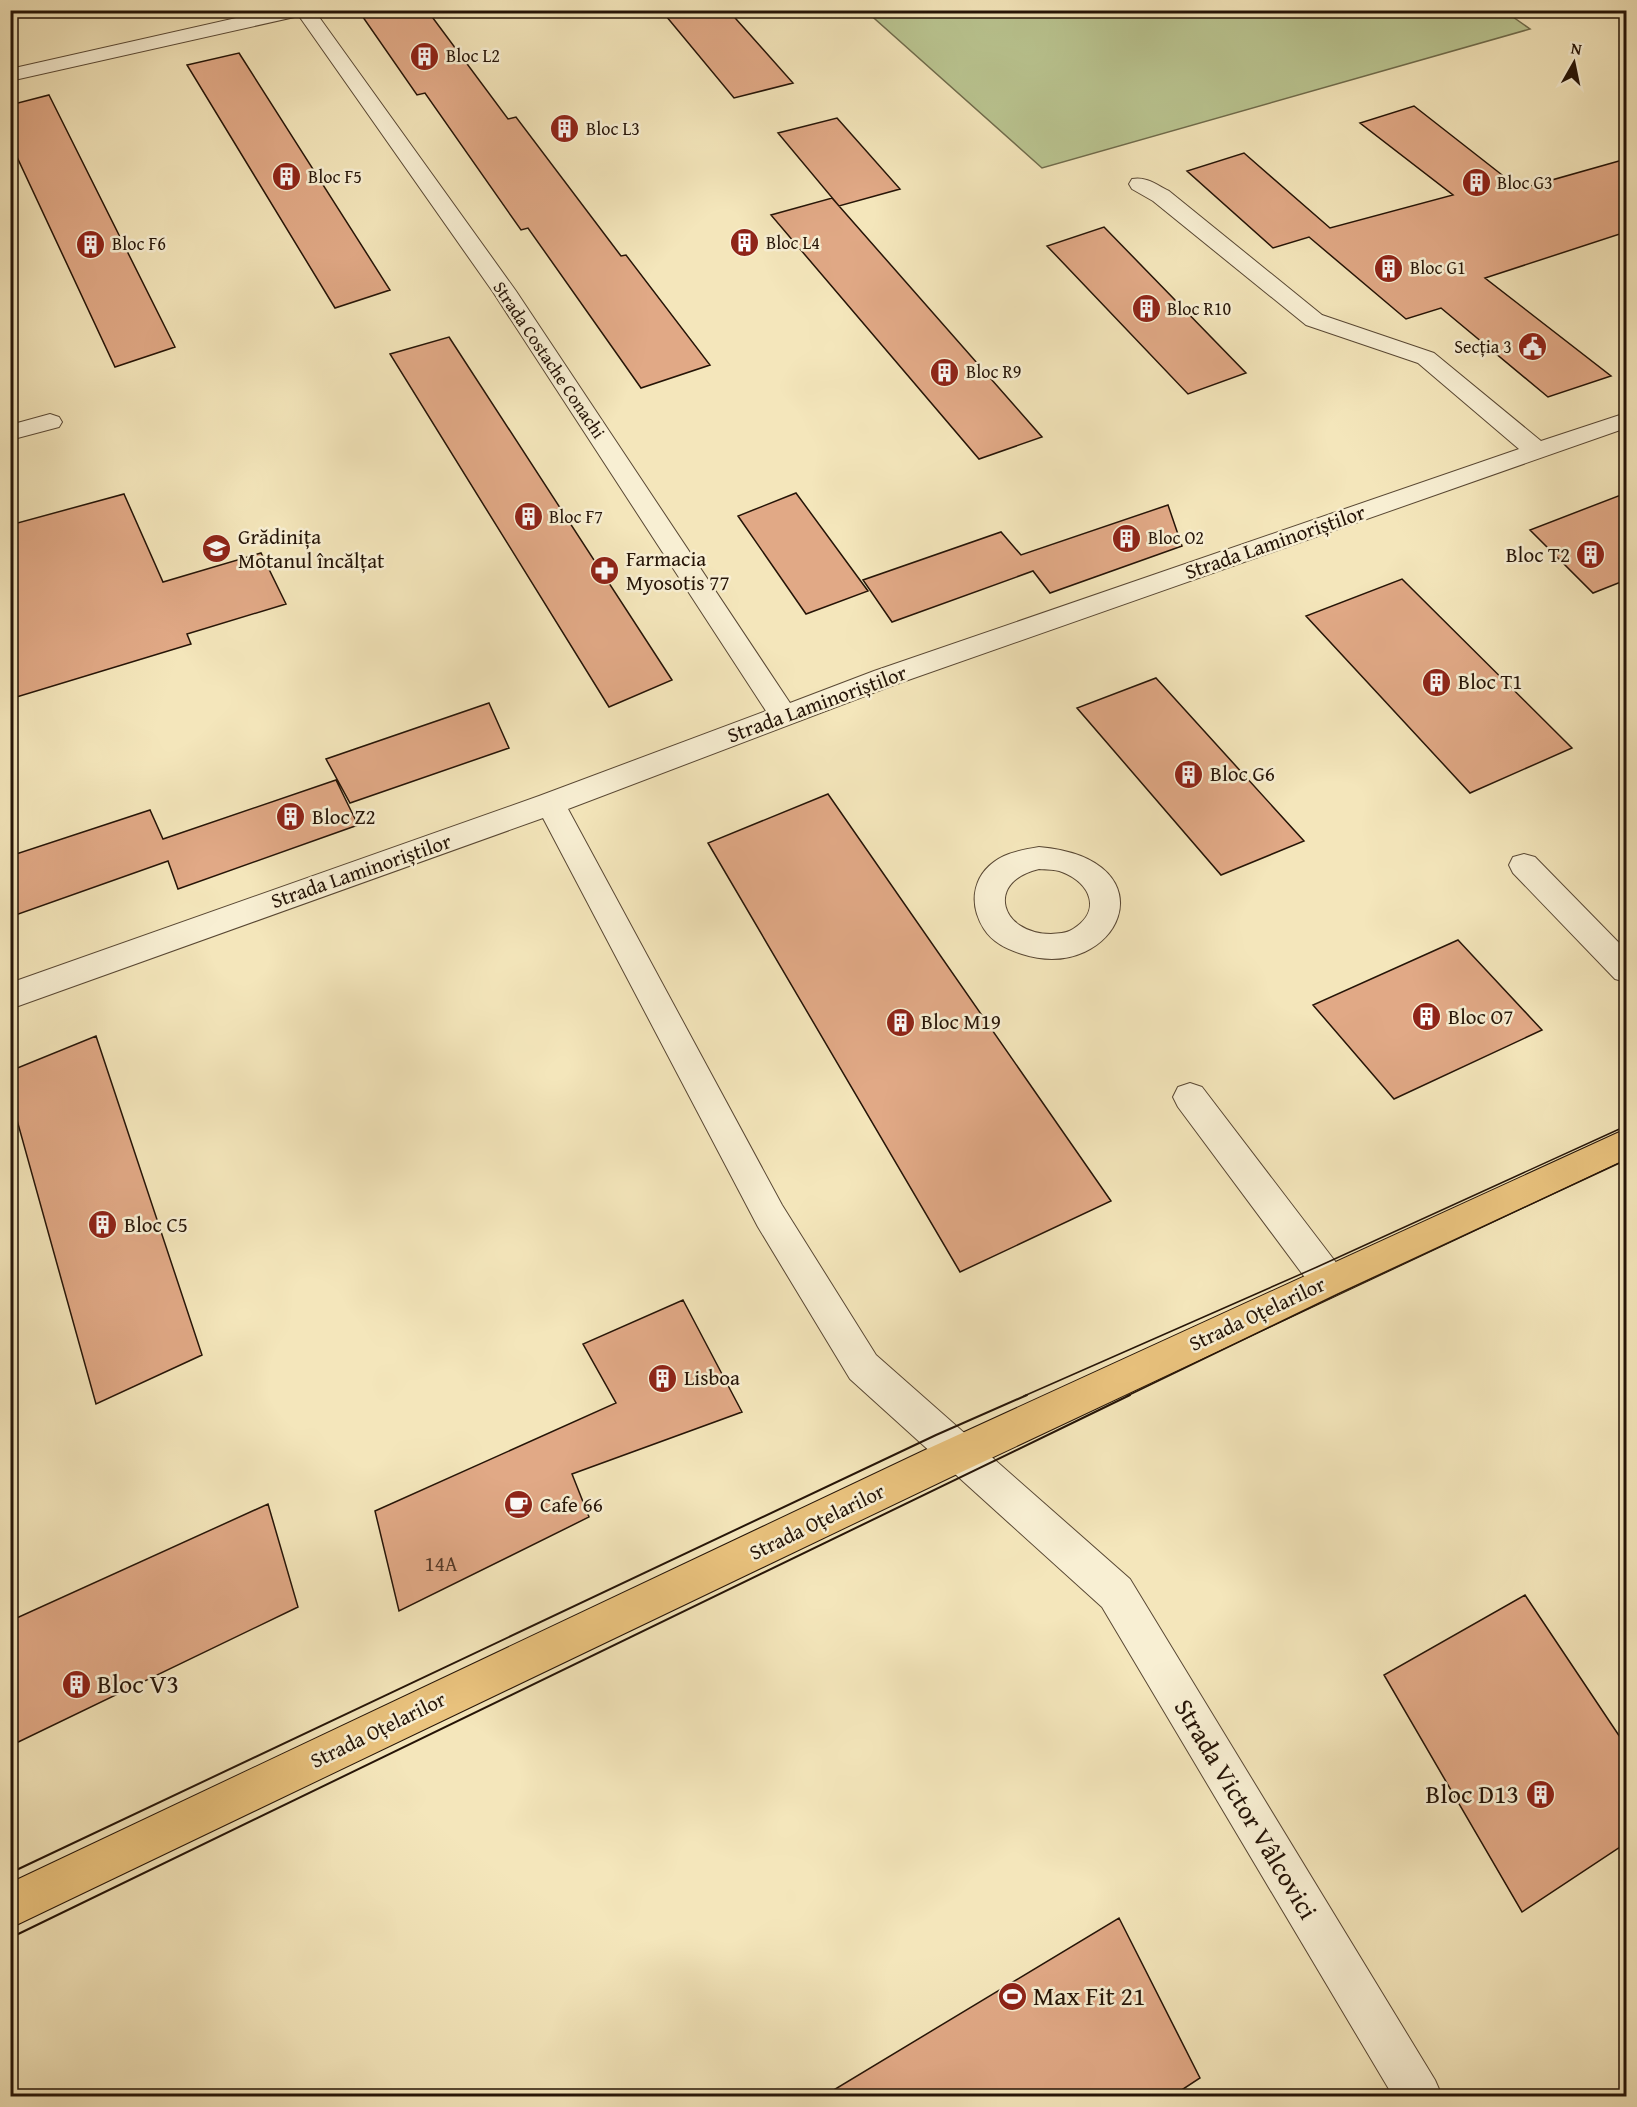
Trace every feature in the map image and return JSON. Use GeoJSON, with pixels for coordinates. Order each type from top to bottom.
{"type":"FeatureCollection","features":[{"type":"Feature","properties":{"kind":"main road","name":"Strada Oțelarilor"},"geometry":{"type":"LineString","coordinates":[[10,1906],[959,1454],[1626,1143]]}},
{"type":"Feature","properties":{"kind":"street"},"geometry":{"type":"LineString","coordinates":[[10,75],[302,10]]}},
{"type":"Feature","properties":{"kind":"street","name":"Strada Costache Conachi"},"geometry":{"type":"LineString","coordinates":[[302,10],[504,291],[784,716]]}},
{"type":"Feature","properties":{"kind":"street"},"geometry":{"type":"LineString","coordinates":[[1140,184],[1161,196],[1314,320],[1426,358],[1537,451]]}},
{"type":"Feature","properties":{"kind":"street","name":"Strada Laminoriștilor"},"geometry":{"type":"LineString","coordinates":[[10,996],[550,804],[885,678],[1626,420]]}},
{"type":"Feature","properties":{"kind":"street"},"geometry":{"type":"LineString","coordinates":[[10,433],[50,422]]}},
{"type":"Feature","properties":{"kind":"street","name":"Strada Victor Vâlcovici"},"geometry":{"type":"LineString","coordinates":[[550,804],[770,1216],[863,1367],[1116,1593],[1419,2097]]}},
{"type":"Feature","properties":{"kind":"street"},"geometry":{"type":"LineString","coordinates":[[1524,866],[1626,970]]}},
{"type":"Feature","properties":{"kind":"street"},"geometry":{"type":"LineString","coordinates":[[1190,1097],[1328,1280]]}},
{"type":"Feature","properties":{"kind":"green space"},"geometry":{"type":"Polygon","coordinates":[[[1503,10],[1530,29],[1042,168],[866,11],[1503,10]]]}},
{"type":"Feature","properties":{"kind":"building"},"geometry":{"type":"Polygon","coordinates":[[[358,10],[427,10],[508,119],[516,117],[621,256],[626,255],[710,365],[641,388],[528,228],[521,230],[425,93],[417,95],[358,10]]]}},
{"type":"Feature","properties":{"kind":"building"},"geometry":{"type":"Polygon","coordinates":[[[661,10],[728,10],[793,83],[734,98],[661,10]]]}},
{"type":"Feature","properties":{"kind":"building","name":"Bloc F5"},"geometry":{"type":"Polygon","coordinates":[[[239,53],[390,290],[335,308],[187,65],[239,53]]]}},
{"type":"Feature","properties":{"kind":"building","name":"Bloc F6"},"geometry":{"type":"Polygon","coordinates":[[[49,95],[175,347],[115,367],[10,142],[10,105],[49,95]]]}},
{"type":"Feature","properties":{"kind":"building"},"geometry":{"type":"Polygon","coordinates":[[[1414,106],[1520,189],[1626,159],[1626,232],[1485,278],[1611,376],[1548,397],[1441,308],[1406,319],[1309,237],[1273,248],[1187,171],[1244,153],[1330,228],[1453,195],[1360,123],[1414,106]]]}},
{"type":"Feature","properties":{"kind":"building"},"geometry":{"type":"Polygon","coordinates":[[[837,118],[900,189],[839,206],[778,133],[837,118]]]}},
{"type":"Feature","properties":{"kind":"building","name":"Bloc R9"},"geometry":{"type":"Polygon","coordinates":[[[832,198],[1042,437],[979,459],[771,215],[832,198]]]}},
{"type":"Feature","properties":{"kind":"building","name":"Bloc R10"},"geometry":{"type":"Polygon","coordinates":[[[1104,227],[1246,373],[1188,394],[1047,246],[1104,227]]]}},
{"type":"Feature","properties":{"kind":"building","name":"Bloc F7"},"geometry":{"type":"Polygon","coordinates":[[[449,337],[672,680],[609,707],[390,354],[449,337]]]}},
{"type":"Feature","properties":{"kind":"building"},"geometry":{"type":"Polygon","coordinates":[[[796,493],[868,591],[806,614],[738,516],[796,493]]]}},
{"type":"Feature","properties":{"kind":"building","name":"Bloc T2"},"geometry":{"type":"Polygon","coordinates":[[[1626,493],[1626,580],[1593,593],[1530,530],[1626,493]]]}},
{"type":"Feature","properties":{"kind":"building"},"geometry":{"type":"Polygon","coordinates":[[[124,494],[163,582],[261,553],[286,604],[187,634],[191,644],[10,699],[10,525],[124,494]]]}},
{"type":"Feature","properties":{"kind":"building"},"geometry":{"type":"Polygon","coordinates":[[[1168,505],[1182,546],[1050,593],[1033,571],[892,622],[863,580],[1001,532],[1021,555],[1168,505]]]}},
{"type":"Feature","properties":{"kind":"building","name":"Bloc T1"},"geometry":{"type":"Polygon","coordinates":[[[1402,579],[1572,748],[1470,793],[1306,616],[1402,579]]]}},
{"type":"Feature","properties":{"kind":"building","name":"Bloc G6"},"geometry":{"type":"Polygon","coordinates":[[[1156,678],[1304,841],[1221,875],[1077,708],[1156,678]]]}},
{"type":"Feature","properties":{"kind":"building"},"geometry":{"type":"Polygon","coordinates":[[[489,703],[509,748],[350,803],[326,759],[489,703]]]}},
{"type":"Feature","properties":{"kind":"building","name":"Bloc Z2"},"geometry":{"type":"Polygon","coordinates":[[[336,780],[358,825],[178,889],[168,861],[10,917],[10,856],[150,810],[163,839],[336,780]]]}},
{"type":"Feature","properties":{"kind":"building","name":"Bloc M19"},"geometry":{"type":"Polygon","coordinates":[[[828,794],[1111,1201],[960,1272],[708,843],[828,794]]]}},
{"type":"Feature","properties":{"kind":"building","name":"Bloc O7"},"geometry":{"type":"Polygon","coordinates":[[[1458,940],[1542,1030],[1394,1099],[1313,1005],[1458,940]]]}},
{"type":"Feature","properties":{"kind":"building","name":"Bloc C5"},"geometry":{"type":"Polygon","coordinates":[[[96,1036],[202,1355],[96,1404],[10,1095],[10,1071],[96,1036]]]}},
{"type":"Feature","properties":{"kind":"building"},"geometry":{"type":"Polygon","coordinates":[[[683,1300],[742,1412],[572,1474],[589,1517],[399,1611],[375,1511],[616,1403],[583,1344],[683,1300]]]}},
{"type":"Feature","properties":{"kind":"building","name":"Bloc V3"},"geometry":{"type":"Polygon","coordinates":[[[268,1504],[298,1607],[10,1746],[10,1621],[268,1504]]]}},
{"type":"Feature","properties":{"kind":"building","name":"Bloc D13"},"geometry":{"type":"Polygon","coordinates":[[[1525,1595],[1626,1746],[1626,1843],[1522,1912],[1384,1675],[1525,1595]]]}},
{"type":"Feature","properties":{"kind":"building"},"geometry":{"type":"Polygon","coordinates":[[[1119,1918],[1200,2078],[1171,2097],[822,2097],[1119,1918]]]}},
{"type":"Feature","properties":{"kind":"tram line"},"geometry":{"type":"LineString","coordinates":[[1024,1396],[1317,1267],[1626,1126]]}},
{"type":"Feature","properties":{"kind":"tram line"},"geometry":{"type":"LineString","coordinates":[[1127,1396],[1338,1294],[1626,1160]]}},
{"type":"Feature","properties":{"kind":"tram line"},"geometry":{"type":"LineString","coordinates":[[10,1873],[936,1435],[1027,1395]]}},
{"type":"Feature","properties":{"kind":"tram line"},"geometry":{"type":"LineString","coordinates":[[10,1938],[1130,1395]]}},
{"type":"Feature","properties":{"kind":"place","name":"Bloc L2"},"geometry":{"type":"Point","coordinates":[425,56]}},
{"type":"Feature","properties":{"kind":"place","name":"Bloc L3"},"geometry":{"type":"Point","coordinates":[565,129]}},
{"type":"Feature","properties":{"kind":"place","name":"Bloc F5"},"geometry":{"type":"Point","coordinates":[287,177]}},
{"type":"Feature","properties":{"kind":"place","name":"Bloc G3"},"geometry":{"type":"Point","coordinates":[1476,183]}},
{"type":"Feature","properties":{"kind":"place","name":"Bloc L4"},"geometry":{"type":"Point","coordinates":[745,243]}},
{"type":"Feature","properties":{"kind":"place","name":"Bloc F6"},"geometry":{"type":"Point","coordinates":[91,244]}},
{"type":"Feature","properties":{"kind":"place","name":"Bloc G1"},"geometry":{"type":"Point","coordinates":[1389,268]}},
{"type":"Feature","properties":{"kind":"place","name":"Bloc R10"},"geometry":{"type":"Point","coordinates":[1146,309]}},
{"type":"Feature","properties":{"kind":"place","name":"Secția 3"},"geometry":{"type":"Point","coordinates":[1533,347]}},
{"type":"Feature","properties":{"kind":"place","name":"Bloc R9"},"geometry":{"type":"Point","coordinates":[945,372]}},
{"type":"Feature","properties":{"kind":"place","name":"Bloc F7"},"geometry":{"type":"Point","coordinates":[528,517]}},
{"type":"Feature","properties":{"kind":"place","name":"Bloc O2"},"geometry":{"type":"Point","coordinates":[1127,538]}},
{"type":"Feature","properties":{"kind":"place","name":"Grădinița Motanul încălțat"},"geometry":{"type":"Point","coordinates":[217,549]}},
{"type":"Feature","properties":{"kind":"place","name":"Bloc T2"},"geometry":{"type":"Point","coordinates":[1591,555]}},
{"type":"Feature","properties":{"kind":"place","name":"Farmacia Myosotis 77"},"geometry":{"type":"Point","coordinates":[605,571]}},
{"type":"Feature","properties":{"kind":"place","name":"Bloc T1"},"geometry":{"type":"Point","coordinates":[1437,682]}},
{"type":"Feature","properties":{"kind":"place","name":"Bloc G6"},"geometry":{"type":"Point","coordinates":[1189,774]}},
{"type":"Feature","properties":{"kind":"place","name":"Bloc Z2"},"geometry":{"type":"Point","coordinates":[291,817]}},
{"type":"Feature","properties":{"kind":"place","name":"Bloc O7"},"geometry":{"type":"Point","coordinates":[1427,1017]}},
{"type":"Feature","properties":{"kind":"place","name":"Bloc M19"},"geometry":{"type":"Point","coordinates":[900,1022]}},
{"type":"Feature","properties":{"kind":"place","name":"Bloc C5"},"geometry":{"type":"Point","coordinates":[103,1225]}},
{"type":"Feature","properties":{"kind":"place","name":"Lisboa"},"geometry":{"type":"Point","coordinates":[663,1378]}},
{"type":"Feature","properties":{"kind":"place","name":"Cafe 66"},"geometry":{"type":"Point","coordinates":[519,1505]}},
{"type":"Feature","properties":{"kind":"place","name":"Bloc V3"},"geometry":{"type":"Point","coordinates":[76,1684]}},
{"type":"Feature","properties":{"kind":"place","name":"Bloc D13"},"geometry":{"type":"Point","coordinates":[1540,1794]}},
{"type":"Feature","properties":{"kind":"place","name":"Max Fit 21"},"geometry":{"type":"Point","coordinates":[1012,1996]}}]}
